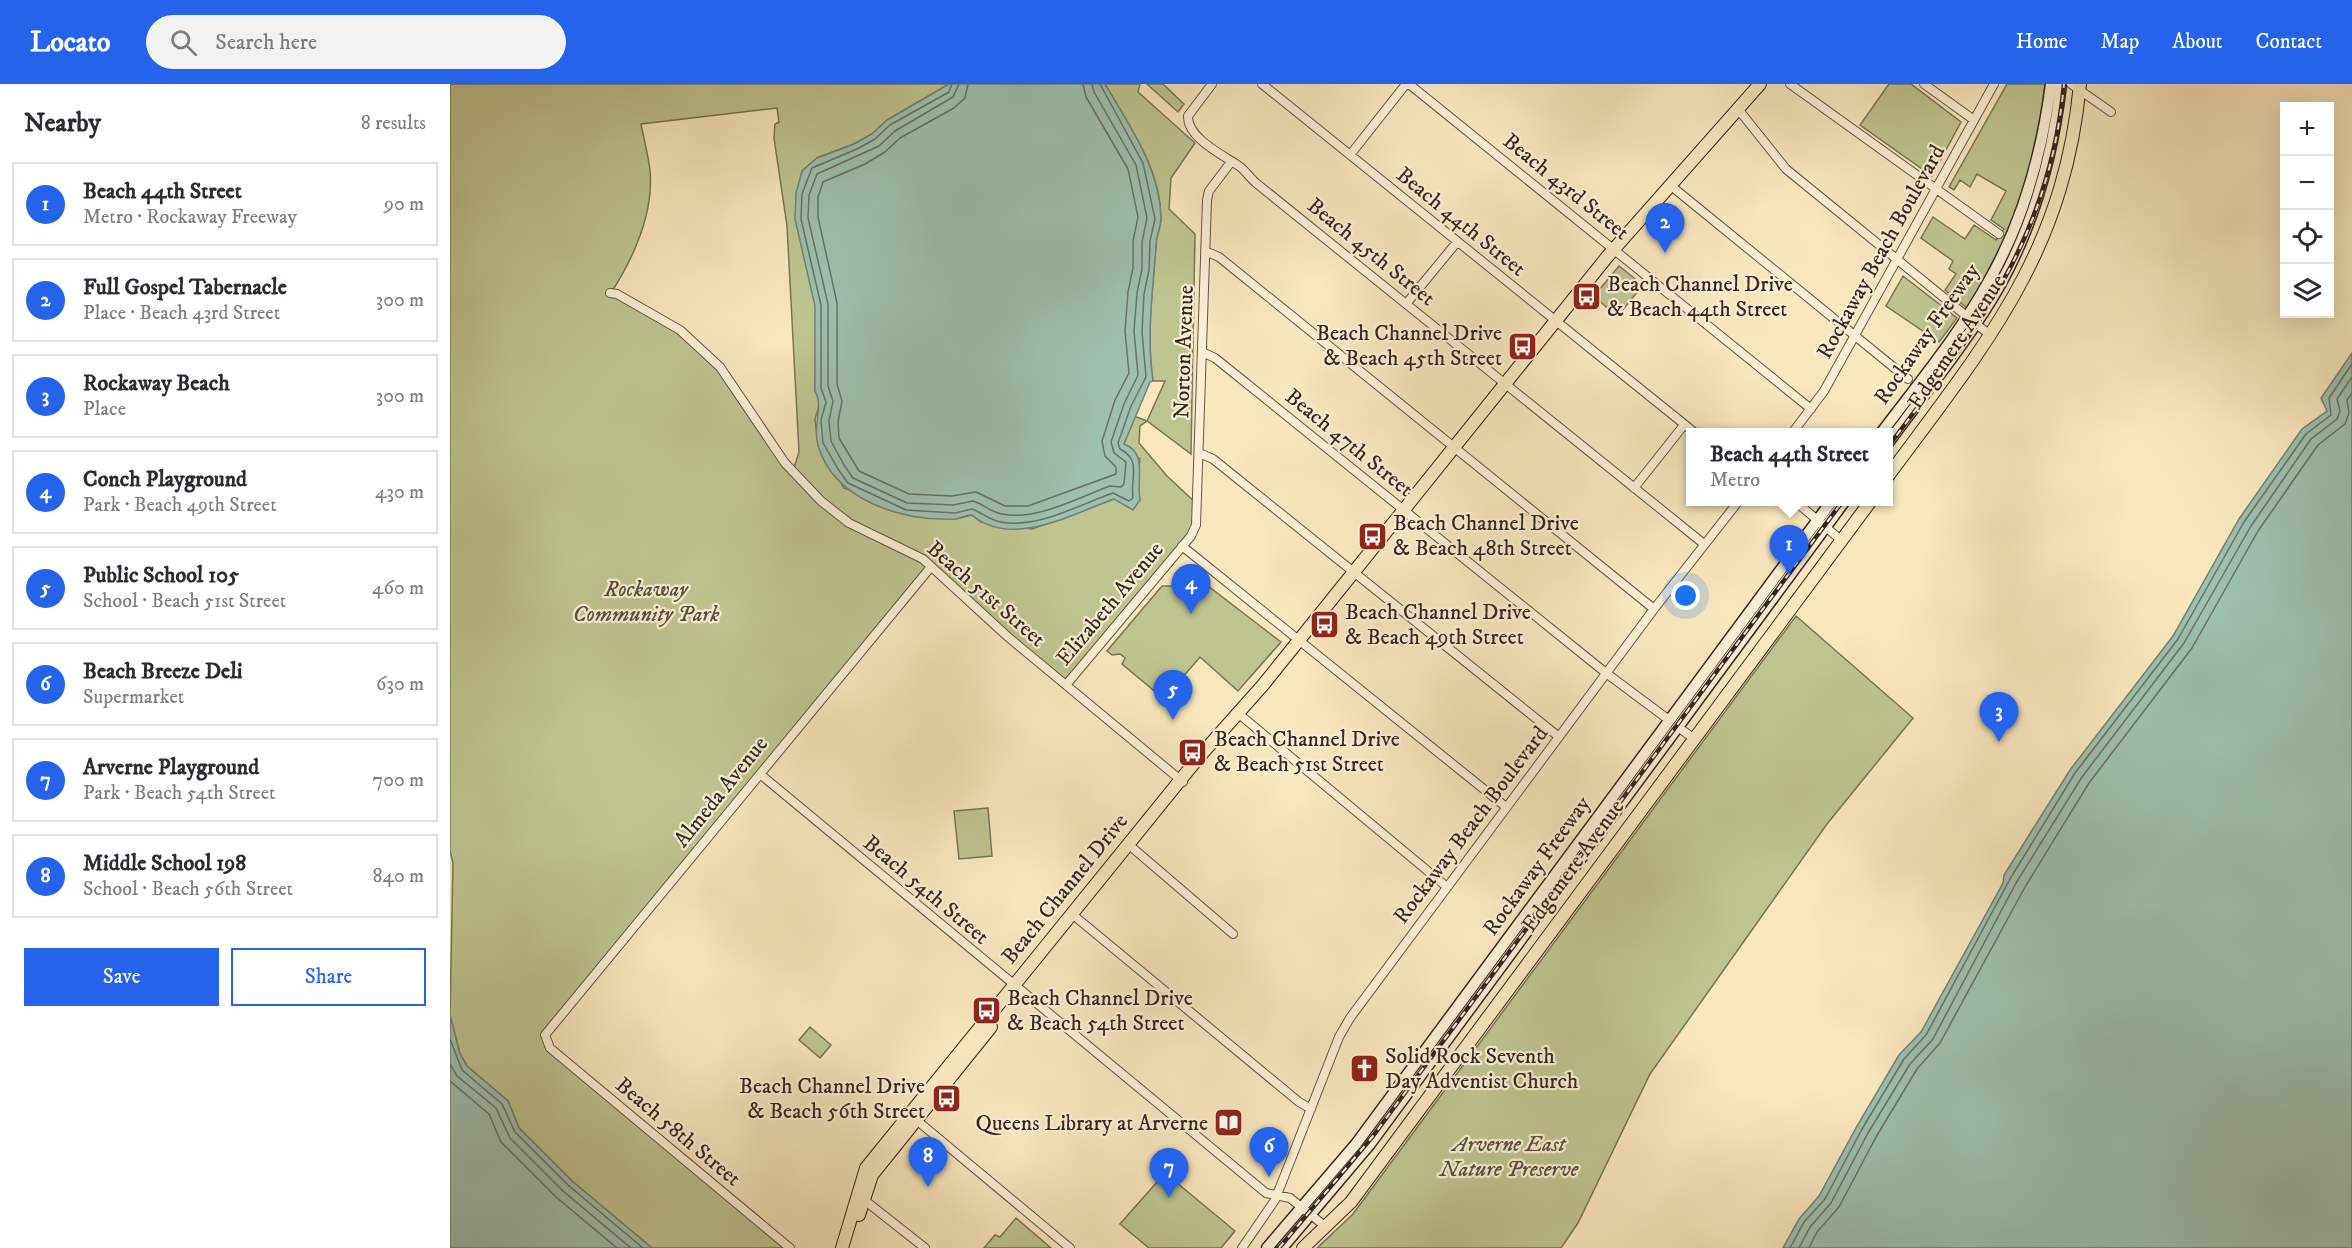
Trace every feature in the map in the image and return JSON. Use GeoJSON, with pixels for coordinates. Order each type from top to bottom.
{"type":"FeatureCollection","features":[{"type":"Feature","properties":{"kind":"main road","name":"Beach Channel Drive"},"geometry":{"type":"LineString","coordinates":[[849,1248],[866,1168],[914,1117],[1613,249],[1760,84]]}},
{"type":"Feature","properties":{"kind":"main road","name":"Edgemere Avenue"},"geometry":{"type":"LineString","coordinates":[[1893,469],[1991,336],[2021,285],[2047,230],[2069,158],[2077,86]]}},
{"type":"Feature","properties":{"kind":"main road","name":"Edgemere Avenue"},"geometry":{"type":"LineString","coordinates":[[1303,1248],[1348,1206],[1866,506]]}},
{"type":"Feature","properties":{"kind":"main road","name":"Beach Channel Drive"},"geometry":{"type":"LineString","coordinates":[[842,1248],[860,1198]]}},
{"type":"Feature","properties":{"kind":"street","name":"Beach 45th Street"},"geometry":{"type":"LineString","coordinates":[[1212,84],[1193,108],[1188,120],[1198,136],[1704,544]]}},
{"type":"Feature","properties":{"kind":"street","name":"Beach 44th Street"},"geometry":{"type":"LineString","coordinates":[[1262,84],[1689,428]]}},
{"type":"Feature","properties":{"kind":"street"},"geometry":{"type":"LineString","coordinates":[[1350,155],[1408,84]]}},
{"type":"Feature","properties":{"kind":"street","name":"Beach 43rd Street"},"geometry":{"type":"LineString","coordinates":[[1408,84],[1811,409]]}},
{"type":"Feature","properties":{"kind":"street"},"geometry":{"type":"LineString","coordinates":[[1790,84],[1999,234]]}},
{"type":"Feature","properties":{"kind":"street"},"geometry":{"type":"LineString","coordinates":[[1924,84],[1974,120]]}},
{"type":"Feature","properties":{"kind":"street","name":"Rockaway Beach Boulevard"},"geometry":{"type":"LineString","coordinates":[[1796,428],[1811,409],[1855,335],[1994,84]]}},
{"type":"Feature","properties":{"kind":"street","name":"Rockaway Freeway"},"geometry":{"type":"LineString","coordinates":[[1893,436],[1971,320],[1997,267],[2025,202],[2040,147],[2051,84]]}},
{"type":"Feature","properties":{"kind":"street","name":"Rockaway Freeway"},"geometry":{"type":"LineString","coordinates":[[1885,428],[2005,275],[2033,211],[2052,146],[2061,84]]}},
{"type":"Feature","properties":{"kind":"street"},"geometry":{"type":"LineString","coordinates":[[2077,86],[2111,112]]}},
{"type":"Feature","properties":{"kind":"street"},"geometry":{"type":"LineString","coordinates":[[1738,109],[1782,166],[1991,336]]}},
{"type":"Feature","properties":{"kind":"street","name":"Norton Avenue"},"geometry":{"type":"LineString","coordinates":[[1182,546],[1193,532],[1197,521],[1208,194],[1231,162]]}},
{"type":"Feature","properties":{"kind":"street"},"geometry":{"type":"LineString","coordinates":[[1670,185],[1908,379]]}},
{"type":"Feature","properties":{"kind":"street"},"geometry":{"type":"LineString","coordinates":[[1407,304],[1457,242]]}},
{"type":"Feature","properties":{"kind":"street"},"geometry":{"type":"LineString","coordinates":[[1205,251],[1219,257],[1654,609]]}},
{"type":"Feature","properties":{"kind":"street","name":"Beach 51st Street"},"geometry":{"type":"LineString","coordinates":[[610,293],[617,294],[680,330],[720,367],[785,463],[830,509],[849,523],[920,557],[1066,685],[1183,782]]}},
{"type":"Feature","properties":{"kind":"street","name":"Beach 47th Street"},"geometry":{"type":"LineString","coordinates":[[1202,352],[1215,358],[1606,673],[1694,738]]}},
{"type":"Feature","properties":{"kind":"street"},"geometry":{"type":"LineString","coordinates":[[1634,488],[1684,424]]}},
{"type":"Feature","properties":{"kind":"street"},"geometry":{"type":"LineString","coordinates":[[1198,453],[1213,459],[1558,737]]}},
{"type":"Feature","properties":{"kind":"street","name":"Rockaway Beach Boulevard"},"geometry":{"type":"LineString","coordinates":[[1242,1248],[1277,1196],[1345,1027],[1558,737],[1734,506]]}},
{"type":"Feature","properties":{"kind":"street"},"geometry":{"type":"LineString","coordinates":[[1802,506],[1841,540]]}},
{"type":"Feature","properties":{"kind":"street","name":"Rockaway Freeway"},"geometry":{"type":"LineString","coordinates":[[1822,523],[1829,506]]}},
{"type":"Feature","properties":{"kind":"street","name":"Rockaway Freeway"},"geometry":{"type":"LineString","coordinates":[[1267,1248],[1307,1212],[1370,1144],[1822,523],[1840,506]]}},
{"type":"Feature","properties":{"kind":"street"},"geometry":{"type":"LineString","coordinates":[[1182,546],[1506,807]]}},
{"type":"Feature","properties":{"kind":"street","name":"Elizabeth Avenue"},"geometry":{"type":"LineString","coordinates":[[1066,685],[1182,546]]}},
{"type":"Feature","properties":{"kind":"street","name":"Almeda Avenue"},"geometry":{"type":"LineString","coordinates":[[545,1041],[548,1030],[930,568]]}},
{"type":"Feature","properties":{"kind":"street"},"geometry":{"type":"LineString","coordinates":[[1239,714],[1447,887]]}},
{"type":"Feature","properties":{"kind":"street","name":"Beach 54th Street"},"geometry":{"type":"LineString","coordinates":[[760,774],[1266,1193],[1290,1198],[1326,1227]]}},
{"type":"Feature","properties":{"kind":"street"},"geometry":{"type":"LineString","coordinates":[[1130,847],[1233,934]]}},
{"type":"Feature","properties":{"kind":"street"},"geometry":{"type":"LineString","coordinates":[[1074,916],[1303,1106],[1311,1109]]}},
{"type":"Feature","properties":{"kind":"street","name":"Beach 58th Street"},"geometry":{"type":"LineString","coordinates":[[545,1041],[550,1048],[790,1248]]}},
{"type":"Feature","properties":{"kind":"street"},"geometry":{"type":"LineString","coordinates":[[914,1117],[1070,1248]]}},
{"type":"Feature","properties":{"kind":"street"},"geometry":{"type":"LineString","coordinates":[[860,1198],[925,1248]]}},
{"type":"Feature","properties":{"kind":"street","name":"Rockaway Freeway"},"geometry":{"type":"LineString","coordinates":[[1282,1248],[1307,1212]]}},
{"type":"Feature","properties":{"kind":"green space","name":"Rockaway Community Park"},"geometry":{"type":"Polygon","coordinates":[[[450,84],[949,84],[887,120],[872,134],[854,144],[817,158],[815,391],[820,402],[815,419],[818,445],[844,488],[934,517],[956,519],[972,515],[981,522],[1032,529],[1114,499],[1140,500],[1137,487],[1140,459],[1124,444],[1134,416],[1147,421],[1140,426],[1139,443],[1167,476],[1197,504],[1195,529],[1066,685],[931,568],[548,1030],[545,1041],[790,1248],[652,1248],[572,1181],[519,1128],[508,1101],[467,1066],[460,1054],[450,1015],[453,863],[450,851],[450,84]],[[777,108],[641,124],[650,170],[649,203],[635,250],[611,293],[680,330],[720,367],[793,471],[799,452],[787,226],[774,138],[775,124],[779,122],[777,108]]]}},
{"type":"Feature","properties":{"kind":"green space"},"geometry":{"type":"Polygon","coordinates":[[[1105,84],[1140,84],[1138,92],[1195,143],[1171,178],[1169,209],[1195,234],[1191,454],[1147,421],[1165,381],[1153,381],[1150,346],[1156,242],[1161,221],[1160,200],[1142,148],[1105,84]]]}},
{"type":"Feature","properties":{"kind":"green space"},"geometry":{"type":"Polygon","coordinates":[[[1147,84],[1163,84],[1184,104],[1178,112],[1147,84]]]}},
{"type":"Feature","properties":{"kind":"green space"},"geometry":{"type":"Polygon","coordinates":[[[1889,84],[1911,84],[1961,122],[1932,176],[1860,125],[1889,84]]]}},
{"type":"Feature","properties":{"kind":"green space"},"geometry":{"type":"Polygon","coordinates":[[[2007,84],[2045,84],[2038,140],[2024,190],[2008,231],[1967,308],[1945,290],[1956,274],[1949,269],[1953,261],[1921,238],[1933,217],[1965,239],[1974,225],[1996,240],[2004,229],[1991,220],[2006,191],[1977,174],[1970,187],[1960,180],[1954,190],[1949,187],[2007,84]]]}},
{"type":"Feature","properties":{"kind":"green space"},"geometry":{"type":"Polygon","coordinates":[[[1619,266],[1643,285],[1617,317],[1594,296],[1619,266]]]}},
{"type":"Feature","properties":{"kind":"green space"},"geometry":{"type":"Polygon","coordinates":[[[1903,276],[1957,318],[1939,342],[1886,306],[1903,276]]]}},
{"type":"Feature","properties":{"kind":"green space"},"geometry":{"type":"Polygon","coordinates":[[[1162,586],[1208,586],[1281,642],[1238,691],[1200,657],[1164,699],[1122,664],[1125,658],[1120,654],[1112,655],[1107,651],[1162,586]]]}},
{"type":"Feature","properties":{"kind":"green space","name":"Arverne East Nature Preserve"},"geometry":{"type":"Polygon","coordinates":[[[1796,616],[1913,718],[1827,824],[1650,1074],[1578,1223],[1561,1248],[1317,1248],[1353,1214],[1796,616]]]}},
{"type":"Feature","properties":{"kind":"green space"},"geometry":{"type":"Polygon","coordinates":[[[988,808],[992,856],[959,859],[954,811],[988,808]]]}},
{"type":"Feature","properties":{"kind":"green space"},"geometry":{"type":"Polygon","coordinates":[[[810,1027],[831,1045],[820,1058],[799,1040],[810,1027]]]}},
{"type":"Feature","properties":{"kind":"green space"},"geometry":{"type":"Polygon","coordinates":[[[1165,1173],[1235,1231],[1221,1248],[1149,1248],[1120,1224],[1165,1173]]]}},
{"type":"Feature","properties":{"kind":"green space"},"geometry":{"type":"Polygon","coordinates":[[[1016,1218],[1051,1248],[984,1248],[995,1235],[1000,1237],[1016,1218]]]}},
{"type":"Feature","properties":{"kind":"water"},"geometry":{"type":"Polygon","coordinates":[[[949,84],[1105,84],[1133,131],[1149,164],[1159,200],[1161,218],[1156,242],[1151,313],[1150,346],[1153,381],[1150,382],[1124,444],[1131,448],[1139,460],[1140,500],[1133,510],[1114,499],[1061,520],[1023,529],[1005,529],[988,525],[972,515],[955,519],[914,516],[873,504],[854,493],[838,480],[826,464],[818,445],[816,431],[818,403],[815,391],[815,306],[795,219],[796,193],[802,171],[817,158],[854,144],[872,134],[887,120],[949,84]]]}},
{"type":"Feature","properties":{"kind":"water"},"geometry":{"type":"Polygon","coordinates":[[[2352,353],[2352,1248],[1783,1248],[1799,1219],[1819,1196],[1899,1055],[1921,1032],[2003,883],[2004,875],[2070,770],[2173,636],[2239,519],[2302,429],[2327,411],[2321,398],[2352,353]]]}},
{"type":"Feature","properties":{"kind":"water"},"geometry":{"type":"Polygon","coordinates":[[[450,1015],[460,1054],[467,1066],[508,1101],[519,1128],[572,1181],[652,1248],[450,1248],[450,1015]]]}},
{"type":"Feature","properties":{"kind":"railway"},"geometry":{"type":"LineString","coordinates":[[1893,440],[1979,320],[2004,279],[2025,236],[2043,190],[2056,140],[2064,84]]}},
{"type":"Feature","properties":{"kind":"railway"},"geometry":{"type":"LineString","coordinates":[[1279,1248],[1373,1136],[1839,506]]}},
{"type":"Feature","properties":{"kind":"place","name":"Full Gospel Tabernacle"},"geometry":{"type":"Point","coordinates":[1665,253]}},
{"type":"Feature","properties":{"kind":"place","name":"Beach Channel Drive & Beach 44th Street"},"geometry":{"type":"Point","coordinates":[1586,297]}},
{"type":"Feature","properties":{"kind":"place","name":"Beach Channel Drive & Beach 45th Street"},"geometry":{"type":"Point","coordinates":[1523,346]}},
{"type":"Feature","properties":{"kind":"place","name":"Beach Channel Drive & Beach 48th Street"},"geometry":{"type":"Point","coordinates":[1372,536]}},
{"type":"Feature","properties":{"kind":"place","name":"Beach 44th Street"},"geometry":{"type":"Point","coordinates":[1789,575]}},
{"type":"Feature","properties":{"kind":"place","name":"Conch Playground"},"geometry":{"type":"Point","coordinates":[1191,614]}},
{"type":"Feature","properties":{"kind":"place","name":"Beach Channel Drive & Beach 49th Street"},"geometry":{"type":"Point","coordinates":[1324,625]}},
{"type":"Feature","properties":{"kind":"place","name":"Public School 105"},"geometry":{"type":"Point","coordinates":[1173,720]}},
{"type":"Feature","properties":{"kind":"place","name":"Rockaway Beach"},"geometry":{"type":"Point","coordinates":[1999,742]}},
{"type":"Feature","properties":{"kind":"place","name":"Beach Channel Drive & Beach 51st Street"},"geometry":{"type":"Point","coordinates":[1193,752]}},
{"type":"Feature","properties":{"kind":"place","name":"Beach Channel Drive & Beach 54th Street"},"geometry":{"type":"Point","coordinates":[986,1011]}},
{"type":"Feature","properties":{"kind":"place","name":"Solid Rock Seventh Day Adventist Church"},"geometry":{"type":"Point","coordinates":[1364,1069]}},
{"type":"Feature","properties":{"kind":"place","name":"Beach Channel Drive & Beach 56th Street"},"geometry":{"type":"Point","coordinates":[946,1099]}},
{"type":"Feature","properties":{"kind":"place","name":"Queens Library at Arverne"},"geometry":{"type":"Point","coordinates":[1229,1123]}},
{"type":"Feature","properties":{"kind":"place","name":"Beach Breeze Deli"},"geometry":{"type":"Point","coordinates":[1269,1177]}},
{"type":"Feature","properties":{"kind":"place","name":"Middle School 198"},"geometry":{"type":"Point","coordinates":[928,1187]}},
{"type":"Feature","properties":{"kind":"place","name":"Arverne Playground"},"geometry":{"type":"Point","coordinates":[1169,1198]}}]}
